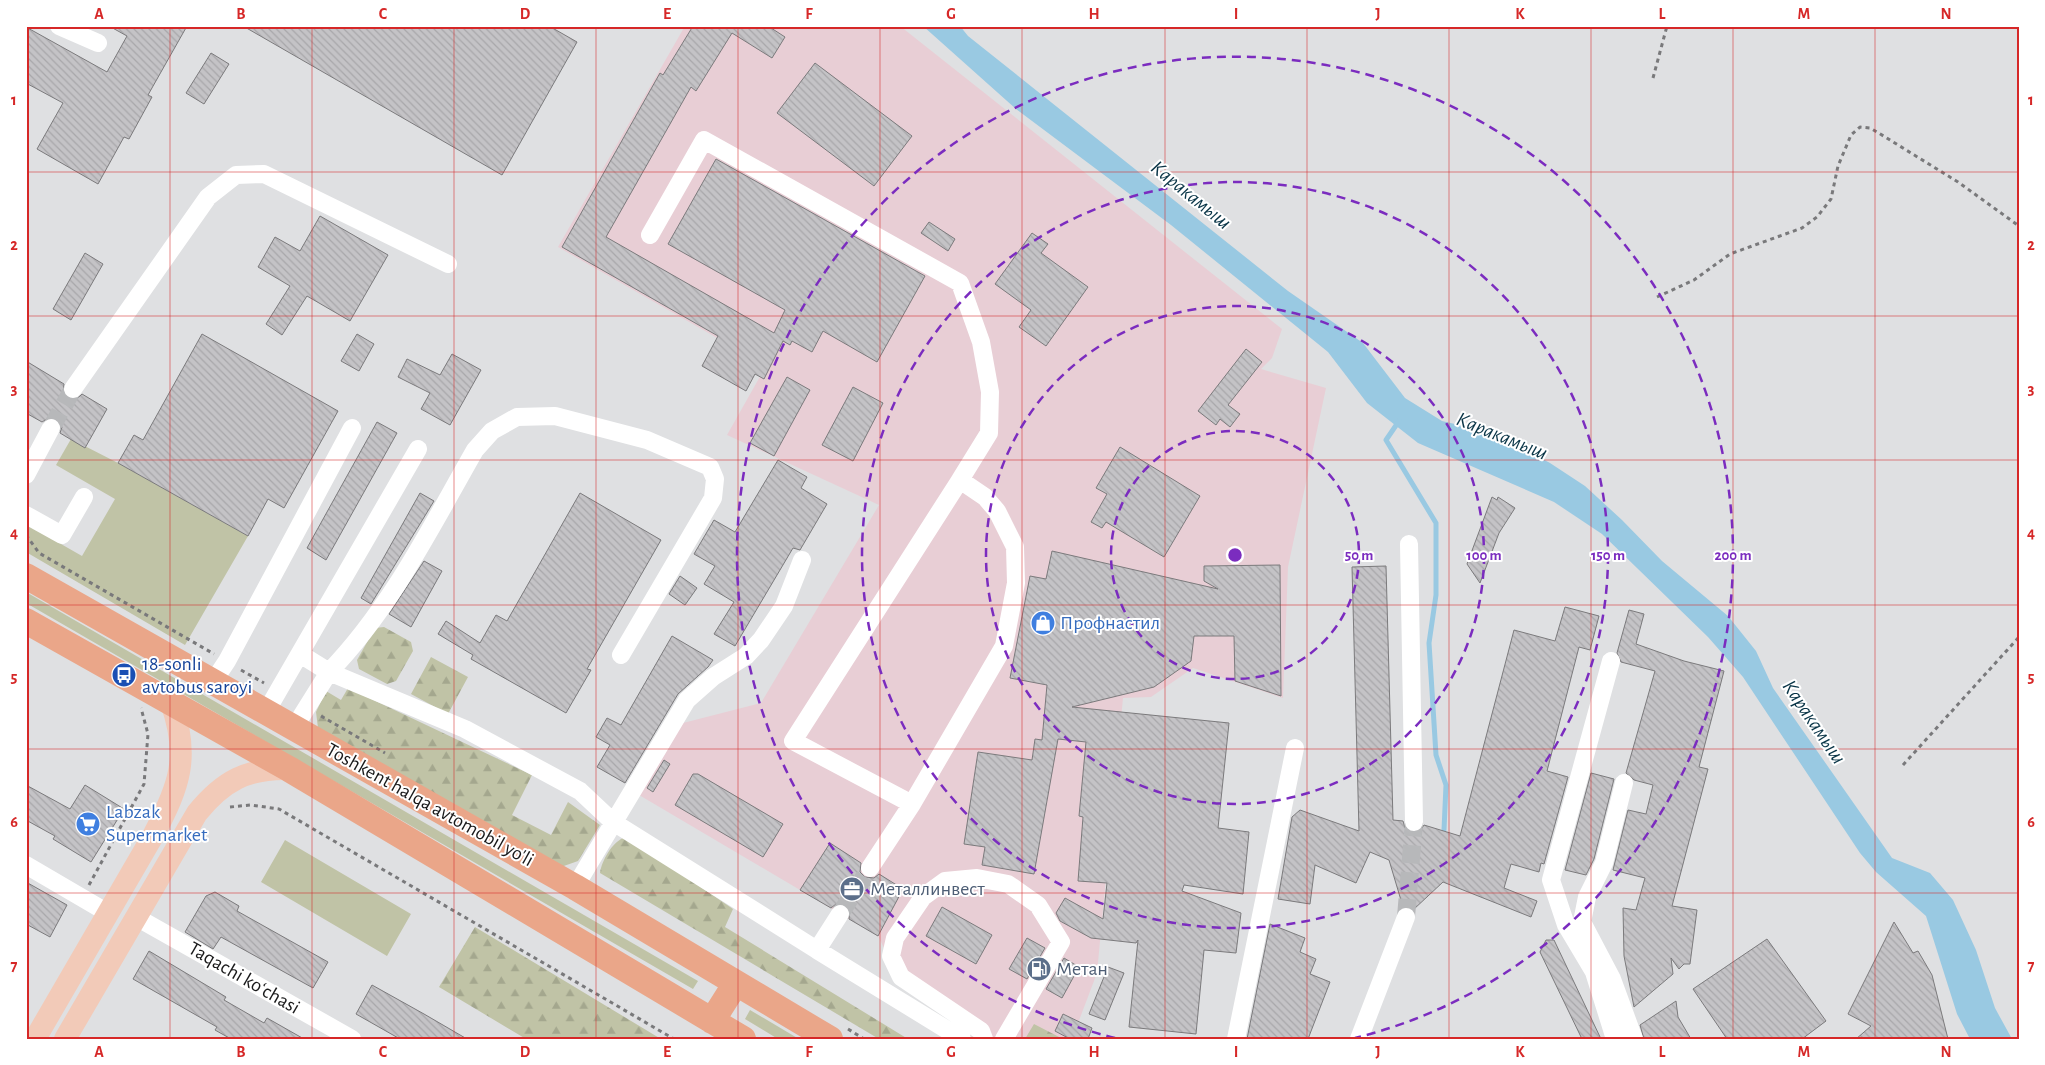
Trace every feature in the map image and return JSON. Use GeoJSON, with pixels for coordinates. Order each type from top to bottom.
{"type":"FeatureCollection","features":[{"type":"Feature","properties":{"kind":"highway","name":"Toshkent halqa avtomobil yo'li"},"geometry":{"type":"LineString","coordinates":[[26,576],[574,887],[830,1039]]}},
{"type":"Feature","properties":{"kind":"highway","name":"Toshkent halqa avtomobil yo'li"},"geometry":{"type":"LineString","coordinates":[[26,620],[288,769],[743,1039]]}},
{"type":"Feature","properties":{"kind":"highway"},"geometry":{"type":"LineString","coordinates":[[712,1021],[736,983]]}},
{"type":"Feature","properties":{"kind":"main road"},"geometry":{"type":"LineString","coordinates":[[35,1039],[154,834],[171,799],[182,761],[179,726],[171,702]]}},
{"type":"Feature","properties":{"kind":"main road"},"geometry":{"type":"LineString","coordinates":[[65,1039],[197,813],[208,799],[230,781],[254,771],[288,769]]}},
{"type":"Feature","properties":{"kind":"main road"},"geometry":{"type":"LineString","coordinates":[[154,834],[177,847]]}},
{"type":"Feature","properties":{"kind":"street"},"geometry":{"type":"LineString","coordinates":[[59,26],[98,43]]}},
{"type":"Feature","properties":{"kind":"street"},"geometry":{"type":"LineString","coordinates":[[650,235],[704,140],[960,283],[981,342],[990,392],[989,434],[793,741],[912,804]]}},
{"type":"Feature","properties":{"kind":"street"},"geometry":{"type":"LineString","coordinates":[[73,389],[208,197],[236,175],[264,174],[448,264]]}},
{"type":"Feature","properties":{"kind":"street"},"geometry":{"type":"LineString","coordinates":[[294,728],[328,672],[356,644],[390,598],[475,450],[492,431],[517,417],[555,416],[648,440],[710,467],[715,479],[713,498],[621,656]]}},
{"type":"Feature","properties":{"kind":"street"},"geometry":{"type":"LineString","coordinates":[[28,469],[51,428]]}},
{"type":"Feature","properties":{"kind":"street"},"geometry":{"type":"LineString","coordinates":[[213,682],[227,661],[352,428]]}},
{"type":"Feature","properties":{"kind":"street"},"geometry":{"type":"LineString","coordinates":[[266,712],[418,449]]}},
{"type":"Feature","properties":{"kind":"street"},"geometry":{"type":"LineString","coordinates":[[870,868],[912,804],[1004,646],[1016,583],[1015,547],[997,511],[985,497],[960,480]]}},
{"type":"Feature","properties":{"kind":"street"},"geometry":{"type":"LineString","coordinates":[[26,515],[62,535],[84,497]]}},
{"type":"Feature","properties":{"kind":"street"},"geometry":{"type":"LineString","coordinates":[[1410,544],[1414,822]]}},
{"type":"Feature","properties":{"kind":"street"},"geometry":{"type":"LineString","coordinates":[[574,887],[686,700],[713,677],[746,656],[769,629],[784,606],[802,560]]}},
{"type":"Feature","properties":{"kind":"street"},"geometry":{"type":"LineString","coordinates":[[300,654],[328,672],[465,729],[580,791],[613,822],[962,1039]]}},
{"type":"Feature","properties":{"kind":"street"},"geometry":{"type":"LineString","coordinates":[[1611,661],[1551,880],[1566,925],[1594,972],[1615,1039]]}},
{"type":"Feature","properties":{"kind":"street"},"geometry":{"type":"LineString","coordinates":[[1236,1039],[1295,748]]}},
{"type":"Feature","properties":{"kind":"street"},"geometry":{"type":"LineString","coordinates":[[1624,783],[1604,863],[1587,897],[1582,922],[1612,979],[1634,1039]]}},
{"type":"Feature","properties":{"kind":"street"},"geometry":{"type":"LineString","coordinates":[[26,865],[108,913]]}},
{"type":"Feature","properties":{"kind":"street"},"geometry":{"type":"LineString","coordinates":[[984,1039],[981,1031],[901,977],[891,956],[894,938],[923,896],[945,881],[977,878],[1008,884],[1038,905],[1061,942],[1004,1039]]}},
{"type":"Feature","properties":{"kind":"street"},"geometry":{"type":"LineString","coordinates":[[817,950],[840,914]]}},
{"type":"Feature","properties":{"kind":"street","name":"Taqachi koʻchasi"},"geometry":{"type":"LineString","coordinates":[[136,917],[352,1039]]}},
{"type":"Feature","properties":{"kind":"street"},"geometry":{"type":"LineString","coordinates":[[1359,1039],[1406,917]]}},
{"type":"Feature","properties":{"kind":"path"},"geometry":{"type":"LineString","coordinates":[[1653,78],[1667,26]]}},
{"type":"Feature","properties":{"kind":"path"},"geometry":{"type":"LineString","coordinates":[[1657,297],[1694,280],[1730,254],[1802,228],[1817,217],[1831,199],[1838,166],[1851,135],[1860,127],[1870,128],[1958,182],[2019,226]]}},
{"type":"Feature","properties":{"kind":"path"},"geometry":{"type":"LineString","coordinates":[[26,535],[40,552],[100,588]]}},
{"type":"Feature","properties":{"kind":"path"},"geometry":{"type":"LineString","coordinates":[[1903,765],[2019,637]]}},
{"type":"Feature","properties":{"kind":"path"},"geometry":{"type":"LineString","coordinates":[[82,898],[144,784],[148,734],[141,708],[135,703]]}},
{"type":"Feature","properties":{"kind":"path"},"geometry":{"type":"LineString","coordinates":[[223,813],[228,808],[251,805],[279,809],[674,1039]]}},
{"type":"Feature","properties":{"kind":"shaded area","name":"Металлинвест"},"geometry":{"type":"Polygon","coordinates":[[[685,26],[900,26],[1282,329],[1272,358],[1261,369],[1326,388],[1288,567],[1283,698],[1193,668],[1151,697],[1123,698],[1097,973],[1072,1039],[981,1039],[901,982],[878,936],[634,792],[683,723],[761,703],[879,505],[727,435],[766,366],[558,247],[685,26]]]}},
{"type":"Feature","properties":{"kind":"green space"},"geometry":{"type":"Polygon","coordinates":[[[71,439],[118,463],[248,536],[185,645],[26,552],[26,524],[82,556],[115,499],[56,465],[71,439]]]}},
{"type":"Feature","properties":{"kind":"green space"},"geometry":{"type":"Polygon","coordinates":[[[26,592],[698,981],[693,989],[26,603],[26,592]]]}},
{"type":"Feature","properties":{"kind":"green space"},"geometry":{"type":"Polygon","coordinates":[[[384,627],[411,642],[413,651],[396,681],[387,684],[359,669],[357,660],[375,628],[384,627]]]}},
{"type":"Feature","properties":{"kind":"green space"},"geometry":{"type":"Polygon","coordinates":[[[431,657],[468,677],[448,714],[411,694],[431,657]]]}},
{"type":"Feature","properties":{"kind":"green space"},"geometry":{"type":"Polygon","coordinates":[[[348,688],[532,775],[512,815],[551,835],[568,802],[600,825],[578,861],[561,867],[318,728],[316,712],[326,691],[341,700],[348,688]]]}},
{"type":"Feature","properties":{"kind":"green space"},"geometry":{"type":"Polygon","coordinates":[[[623,838],[632,840],[733,909],[725,927],[908,1039],[879,1039],[600,873],[608,852],[623,838]]]}},
{"type":"Feature","properties":{"kind":"green space"},"geometry":{"type":"Polygon","coordinates":[[[285,840],[411,914],[387,956],[261,882],[285,840]]]}},
{"type":"Feature","properties":{"kind":"green space"},"geometry":{"type":"Polygon","coordinates":[[[475,927],[661,1039],[526,1039],[439,987],[475,927]]]}},
{"type":"Feature","properties":{"kind":"green space"},"geometry":{"type":"Polygon","coordinates":[[[750,1010],[799,1039],[778,1039],[745,1019],[750,1010]]]}},
{"type":"Feature","properties":{"kind":"green space"},"geometry":{"type":"Polygon","coordinates":[[[1034,1024],[1063,1039],[1025,1039],[1034,1024]]]}},
{"type":"Feature","properties":{"kind":"water"},"geometry":{"type":"Polygon","coordinates":[[[923,26],[960,26],[968,36],[1288,291],[1363,343],[1405,398],[1442,421],[1493,433],[1550,463],[1585,486],[1662,561],[1728,616],[1756,651],[1773,688],[1892,858],[1930,873],[1953,900],[1976,950],[1995,1008],[2012,1039],[1970,1039],[1957,1014],[1926,916],[1876,872],[1860,853],[1743,677],[1708,637],[1602,534],[1554,502],[1418,443],[1367,403],[1328,352],[1171,225],[1016,109],[923,26]]]}},
{"type":"Feature","properties":{"kind":"building"},"geometry":{"type":"Polygon","coordinates":[[[109,26],[187,26],[148,95],[152,97],[129,139],[124,137],[98,184],[37,149],[63,103],[26,83],[26,27],[107,72],[127,36],[109,26]]]}},
{"type":"Feature","properties":{"kind":"building"},"geometry":{"type":"Polygon","coordinates":[[[243,26],[549,26],[577,42],[502,175],[243,26]]]}},
{"type":"Feature","properties":{"kind":"building"},"geometry":{"type":"Polygon","coordinates":[[[693,26],[768,26],[785,37],[772,58],[732,33],[696,91],[691,87],[606,237],[774,333],[785,310],[668,244],[716,159],[925,276],[877,362],[823,331],[812,352],[792,341],[790,345],[783,341],[764,379],[755,374],[746,391],[702,366],[718,336],[562,247],[660,73],[663,75],[693,26]]]}},
{"type":"Feature","properties":{"kind":"building"},"geometry":{"type":"Polygon","coordinates":[[[211,53],[229,64],[204,104],[186,93],[211,53]]]}},
{"type":"Feature","properties":{"kind":"building"},"geometry":{"type":"Polygon","coordinates":[[[815,63],[912,136],[874,186],[777,113],[815,63]]]}},
{"type":"Feature","properties":{"kind":"building"},"geometry":{"type":"Polygon","coordinates":[[[320,216],[388,255],[350,321],[307,296],[282,335],[266,324],[290,286],[258,267],[275,237],[300,251],[320,216]]]}},
{"type":"Feature","properties":{"kind":"building"},"geometry":{"type":"Polygon","coordinates":[[[929,222],[955,239],[948,251],[921,233],[929,222]]]}},
{"type":"Feature","properties":{"kind":"building"},"geometry":{"type":"Polygon","coordinates":[[[1032,233],[1048,244],[1041,253],[1088,287],[1046,346],[1019,327],[1031,310],[995,284],[1032,233]]]}},
{"type":"Feature","properties":{"kind":"building"},"geometry":{"type":"Polygon","coordinates":[[[85,253],[103,264],[71,320],[53,309],[85,253]]]}},
{"type":"Feature","properties":{"kind":"building"},"geometry":{"type":"Polygon","coordinates":[[[202,334],[338,411],[284,508],[268,499],[248,536],[118,463],[134,435],[143,440],[202,334]]]}},
{"type":"Feature","properties":{"kind":"building"},"geometry":{"type":"Polygon","coordinates":[[[357,334],[374,344],[359,371],[341,361],[357,334]]]}},
{"type":"Feature","properties":{"kind":"building"},"geometry":{"type":"Polygon","coordinates":[[[1246,349],[1262,362],[1228,405],[1240,414],[1230,427],[1220,419],[1216,425],[1198,411],[1246,349]]]}},
{"type":"Feature","properties":{"kind":"building"},"geometry":{"type":"Polygon","coordinates":[[[452,354],[481,370],[450,425],[421,409],[430,393],[398,377],[407,359],[440,375],[452,354]]]}},
{"type":"Feature","properties":{"kind":"building"},"geometry":{"type":"Polygon","coordinates":[[[26,361],[64,384],[63,393],[67,398],[77,399],[82,394],[107,409],[85,448],[60,433],[62,427],[56,419],[50,417],[42,422],[26,413],[26,361]]]}},
{"type":"Feature","properties":{"kind":"building"},"geometry":{"type":"Polygon","coordinates":[[[787,377],[810,390],[774,456],[750,443],[787,377]]]}},
{"type":"Feature","properties":{"kind":"building"},"geometry":{"type":"Polygon","coordinates":[[[853,387],[883,403],[853,461],[822,445],[853,387]]]}},
{"type":"Feature","properties":{"kind":"building"},"geometry":{"type":"Polygon","coordinates":[[[377,422],[397,433],[326,560],[307,548],[377,422]]]}},
{"type":"Feature","properties":{"kind":"building"},"geometry":{"type":"Polygon","coordinates":[[[1120,447],[1200,496],[1164,557],[1106,522],[1102,528],[1091,522],[1107,494],[1096,488],[1120,447]]]}},
{"type":"Feature","properties":{"kind":"building"},"geometry":{"type":"Polygon","coordinates":[[[778,460],[807,477],[801,488],[827,504],[800,550],[793,548],[735,646],[714,634],[734,602],[704,584],[715,566],[694,554],[714,520],[735,532],[778,460]]]}},
{"type":"Feature","properties":{"kind":"building"},"geometry":{"type":"Polygon","coordinates":[[[420,493],[434,501],[371,604],[361,598],[420,493]]]}},
{"type":"Feature","properties":{"kind":"building"},"geometry":{"type":"Polygon","coordinates":[[[580,493],[661,540],[587,669],[591,670],[566,713],[471,659],[473,655],[438,634],[446,621],[480,643],[496,615],[507,621],[580,493]]]}},
{"type":"Feature","properties":{"kind":"building"},"geometry":{"type":"Polygon","coordinates":[[[1492,497],[1497,500],[1498,497],[1515,508],[1499,533],[1480,583],[1467,564],[1492,497]]]}},
{"type":"Feature","properties":{"kind":"building"},"geometry":{"type":"Polygon","coordinates":[[[1052,551],[1218,589],[1204,581],[1204,566],[1280,565],[1281,696],[1235,681],[1234,636],[1194,636],[1191,661],[1154,687],[1072,707],[1229,723],[1218,828],[1249,832],[1243,894],[1184,885],[1182,891],[1241,913],[1236,953],[1204,950],[1196,1034],[1129,1027],[1138,940],[1136,943],[1091,938],[1060,921],[1056,913],[1065,898],[1103,919],[1107,883],[1078,881],[1083,817],[1079,816],[1086,742],[1058,739],[1034,874],[982,865],[985,847],[964,844],[978,752],[1032,760],[1035,739],[1042,740],[1047,685],[1010,678],[1030,576],[1046,579],[1052,551]]]}},
{"type":"Feature","properties":{"kind":"building"},"geometry":{"type":"Polygon","coordinates":[[[424,561],[442,571],[411,627],[389,614],[424,561]]]}},
{"type":"Feature","properties":{"kind":"building"},"geometry":{"type":"Polygon","coordinates":[[[1386,566],[1393,820],[1403,821],[1405,828],[1414,833],[1420,831],[1424,825],[1460,836],[1514,630],[1555,641],[1565,607],[1599,616],[1590,650],[1579,647],[1547,771],[1568,777],[1544,864],[1541,863],[1539,872],[1511,864],[1504,888],[1537,901],[1531,917],[1443,882],[1413,910],[1403,907],[1389,860],[1370,852],[1356,883],[1315,865],[1310,904],[1278,899],[1292,817],[1300,810],[1359,831],[1352,567],[1386,566]]]}},
{"type":"Feature","properties":{"kind":"building"},"geometry":{"type":"Polygon","coordinates":[[[680,576],[697,588],[685,605],[669,594],[680,576]]]}},
{"type":"Feature","properties":{"kind":"building"},"geometry":{"type":"Polygon","coordinates":[[[1629,610],[1644,614],[1636,644],[1684,661],[1724,671],[1699,767],[1708,769],[1672,906],[1697,910],[1690,964],[1684,964],[1679,969],[1671,958],[1673,974],[1634,1007],[1624,956],[1623,908],[1636,910],[1645,878],[1613,870],[1628,810],[1646,814],[1653,785],[1634,780],[1626,773],[1655,671],[1621,662],[1617,653],[1629,610]]]}},
{"type":"Feature","properties":{"kind":"building"},"geometry":{"type":"Polygon","coordinates":[[[672,636],[713,660],[708,667],[678,694],[625,783],[597,767],[610,745],[596,737],[607,718],[621,725],[672,636]]]}},
{"type":"Feature","properties":{"kind":"building"},"geometry":{"type":"Polygon","coordinates":[[[664,760],[670,764],[653,792],[647,788],[664,760]]]}},
{"type":"Feature","properties":{"kind":"building"},"geometry":{"type":"Polygon","coordinates":[[[1591,773],[1614,779],[1594,859],[1586,875],[1565,870],[1591,773]]]}},
{"type":"Feature","properties":{"kind":"building"},"geometry":{"type":"Polygon","coordinates":[[[693,774],[698,774],[783,824],[763,857],[675,805],[693,774]]]}},
{"type":"Feature","properties":{"kind":"building"},"geometry":{"type":"Polygon","coordinates":[[[26,785],[70,809],[85,785],[124,809],[91,862],[53,839],[55,836],[26,820],[26,785]]]}},
{"type":"Feature","properties":{"kind":"building","name":"Металлинвест"},"geometry":{"type":"Polygon","coordinates":[[[830,843],[861,863],[860,872],[865,877],[874,878],[879,874],[903,889],[878,936],[849,919],[850,910],[845,905],[836,904],[831,908],[800,890],[830,843]]]}},
{"type":"Feature","properties":{"kind":"building"},"geometry":{"type":"Polygon","coordinates":[[[26,882],[67,905],[50,937],[26,924],[26,882]]]}},
{"type":"Feature","properties":{"kind":"building"},"geometry":{"type":"Polygon","coordinates":[[[215,892],[239,906],[237,911],[328,962],[313,988],[221,937],[213,949],[185,932],[206,896],[215,892]]]}},
{"type":"Feature","properties":{"kind":"building"},"geometry":{"type":"Polygon","coordinates":[[[942,907],[992,935],[976,964],[926,936],[942,907]]]}},
{"type":"Feature","properties":{"kind":"building"},"geometry":{"type":"Polygon","coordinates":[[[1894,922],[1913,953],[1918,951],[1932,975],[1948,1039],[1856,1039],[1871,1026],[1848,1014],[1894,922]]]}},
{"type":"Feature","properties":{"kind":"building"},"geometry":{"type":"Polygon","coordinates":[[[1270,924],[1305,938],[1300,952],[1316,959],[1310,974],[1330,982],[1308,1039],[1247,1039],[1270,924]]]}},
{"type":"Feature","properties":{"kind":"building"},"geometry":{"type":"Polygon","coordinates":[[[1027,938],[1045,948],[1027,979],[1009,969],[1027,938]]]}},
{"type":"Feature","properties":{"kind":"building"},"geometry":{"type":"Polygon","coordinates":[[[1767,939],[1826,1021],[1802,1039],[1727,1039],[1693,989],[1767,939]]]}},
{"type":"Feature","properties":{"kind":"building"},"geometry":{"type":"Polygon","coordinates":[[[1546,940],[1554,940],[1601,1039],[1582,1039],[1540,952],[1546,940]]]}},
{"type":"Feature","properties":{"kind":"building"},"geometry":{"type":"Polygon","coordinates":[[[149,951],[226,997],[224,1000],[264,1023],[267,1018],[304,1039],[231,1039],[215,1030],[217,1027],[133,979],[149,951]]]}},
{"type":"Feature","properties":{"kind":"building"},"geometry":{"type":"Polygon","coordinates":[[[1064,958],[1079,967],[1062,998],[1046,989],[1064,958]]]}},
{"type":"Feature","properties":{"kind":"building"},"geometry":{"type":"Polygon","coordinates":[[[1108,967],[1124,973],[1105,1020],[1089,1014],[1108,967]]]}},
{"type":"Feature","properties":{"kind":"building"},"geometry":{"type":"Polygon","coordinates":[[[372,985],[467,1039],[400,1039],[356,1014],[372,985]]]}},
{"type":"Feature","properties":{"kind":"building"},"geometry":{"type":"Polygon","coordinates":[[[1676,1001],[1678,1017],[1691,1039],[1644,1039],[1640,1025],[1676,1001]]]}},
{"type":"Feature","properties":{"kind":"building"},"geometry":{"type":"Polygon","coordinates":[[[1063,1014],[1092,1028],[1088,1039],[1070,1039],[1055,1031],[1063,1014]]]}},
{"type":"Feature","properties":{"kind":"waterway"},"geometry":{"type":"LineString","coordinates":[[1399,421],[1386,440],[1436,523],[1436,595],[1429,643],[1436,755],[1446,785],[1444,830]]}},
{"type":"Feature","properties":{"kind":"tunnel"},"geometry":{"type":"LineString","coordinates":[[51,428],[73,389]]}},
{"type":"Feature","properties":{"kind":"tunnel"},"geometry":{"type":"LineString","coordinates":[[1406,917],[1414,822]]}},
{"type":"Feature","properties":{"kind":"tunnel"},"geometry":{"type":"LineString","coordinates":[[840,914],[870,868]]}},
{"type":"Feature","properties":{"kind":"place","name":"Профнастил"},"geometry":{"type":"Point","coordinates":[1043,623]}},
{"type":"Feature","properties":{"kind":"place","name":"18-sonli avtobus saroyi"},"geometry":{"type":"Point","coordinates":[124,675]}},
{"type":"Feature","properties":{"kind":"place","name":"Labzak Supermarket"},"geometry":{"type":"Point","coordinates":[88,824]}},
{"type":"Feature","properties":{"kind":"place","name":"Металлинвест"},"geometry":{"type":"Point","coordinates":[852,889]}},
{"type":"Feature","properties":{"kind":"place","name":"Метан"},"geometry":{"type":"Point","coordinates":[1039,969]}},
{"type":"Feature","properties":{"kind":"water label","name":"Каракамыш"},"geometry":{"type":"Point","coordinates":[1191,195]}},
{"type":"Feature","properties":{"kind":"water label","name":"Каракамыш"},"geometry":{"type":"Point","coordinates":[1502,436]}},
{"type":"Feature","properties":{"kind":"water label","name":"Каракамыш"},"geometry":{"type":"Point","coordinates":[1814,722]}}]}
